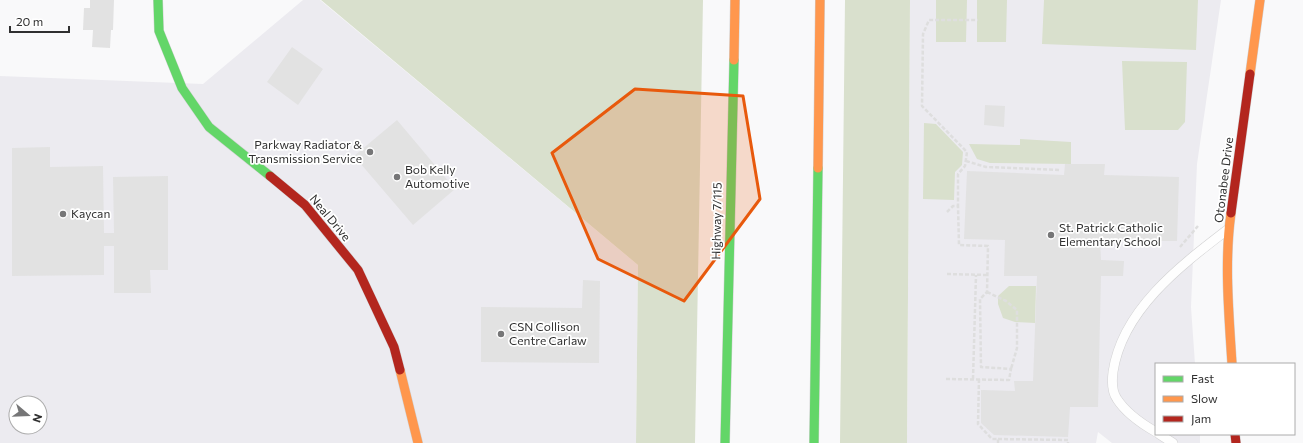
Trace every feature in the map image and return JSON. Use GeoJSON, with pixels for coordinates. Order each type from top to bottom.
{"type":"FeatureCollection","features":[{"type":"Feature","properties":{"kind":"main road","name":"Neal Drive"},"geometry":{"type":"LineString","coordinates":[[158,0],[159,31],[182,88],[209,127],[305,205],[358,270],[394,347],[418,443]]}},
{"type":"Feature","properties":{"kind":"main road","name":"Highway 7/115"},"geometry":{"type":"LineString","coordinates":[[725,443],[735,0]]}},
{"type":"Feature","properties":{"kind":"main road"},"geometry":{"type":"LineString","coordinates":[[814,443],[820,0]]}},
{"type":"Feature","properties":{"kind":"main road","name":"Otonabee Drive"},"geometry":{"type":"LineString","coordinates":[[1232,363],[1229,313],[1229,228],[1260,0]]}},
{"type":"Feature","properties":{"kind":"lane"},"geometry":{"type":"LineString","coordinates":[[1155,431],[1140,422],[1116,398],[1112,382],[1115,358],[1127,332],[1144,306],[1166,280],[1189,259],[1229,228]]}},
{"type":"Feature","properties":{"kind":"lane"},"geometry":{"type":"LineString","coordinates":[[1161,435],[1173,443]]}},
{"type":"Feature","properties":{"kind":"path"},"geometry":{"type":"LineString","coordinates":[[978,20],[929,20],[923,34],[922,106],[967,152],[965,166],[958,174],[959,245],[988,246],[987,292],[980,299],[981,367],[1011,369]]}},
{"type":"Feature","properties":{"kind":"path"},"geometry":{"type":"LineString","coordinates":[[966,161],[986,167],[1061,170]]}},
{"type":"Feature","properties":{"kind":"path"},"geometry":{"type":"LineString","coordinates":[[947,212],[954,206],[958,206]]}},
{"type":"Feature","properties":{"kind":"path"},"geometry":{"type":"LineString","coordinates":[[947,274],[988,275]]}},
{"type":"Feature","properties":{"kind":"path"},"geometry":{"type":"LineString","coordinates":[[973,379],[976,275]]}},
{"type":"Feature","properties":{"kind":"path"},"geometry":{"type":"LineString","coordinates":[[946,379],[1010,380],[1011,369],[1017,348],[1017,310],[1006,301],[987,292]]}},
{"type":"Feature","properties":{"kind":"path"},"geometry":{"type":"LineString","coordinates":[[979,379],[978,424],[992,439],[998,438],[1033,441],[1068,440],[1068,443]]}},
{"type":"Feature","properties":{"kind":"path"},"geometry":{"type":"LineString","coordinates":[[998,438],[998,443]]}},
{"type":"Feature","properties":{"kind":"highlighted area"},"geometry":{"type":"Polygon","coordinates":[[[635,89],[743,96],[760,199],[684,301],[598,259],[552,153],[635,89]]]}},
{"type":"Feature","properties":{"kind":"shaded area"},"geometry":{"type":"Polygon","coordinates":[[[303,0],[320,0],[638,265],[636,443],[0,443],[0,76],[203,84],[303,0]]]}},
{"type":"Feature","properties":{"kind":"shaded area","name":"St. Patrick Catholic Elementary School"},"geometry":{"type":"Polygon","coordinates":[[[910,0],[1221,0],[1197,164],[1191,307],[1195,363],[1155,363],[1155,435],[1200,435],[1200,443],[1112,443],[1098,432],[1096,443],[907,443],[910,0]]]}},
{"type":"Feature","properties":{"kind":"green space"},"geometry":{"type":"Polygon","coordinates":[[[321,0],[703,0],[695,443],[636,443],[638,265],[321,0]]]}},
{"type":"Feature","properties":{"kind":"green space"},"geometry":{"type":"Polygon","coordinates":[[[845,0],[910,0],[907,443],[840,443],[845,0]]]}},
{"type":"Feature","properties":{"kind":"green space"},"geometry":{"type":"Polygon","coordinates":[[[936,0],[967,0],[966,42],[936,42],[936,0]]]}},
{"type":"Feature","properties":{"kind":"green space"},"geometry":{"type":"Polygon","coordinates":[[[977,0],[1007,0],[1006,42],[977,42],[977,0]]]}},
{"type":"Feature","properties":{"kind":"green space"},"geometry":{"type":"Polygon","coordinates":[[[1044,0],[1198,0],[1196,50],[1042,44],[1044,0]]]}},
{"type":"Feature","properties":{"kind":"green space"},"geometry":{"type":"Polygon","coordinates":[[[1122,61],[1187,62],[1185,122],[1178,130],[1125,130],[1122,61]]]}},
{"type":"Feature","properties":{"kind":"green space"},"geometry":{"type":"Polygon","coordinates":[[[924,123],[936,124],[963,152],[962,165],[955,172],[954,200],[923,199],[924,123]]]}},
{"type":"Feature","properties":{"kind":"green space"},"geometry":{"type":"Polygon","coordinates":[[[1020,139],[1071,142],[1071,164],[990,163],[977,159],[969,144],[1020,145],[1020,139]]]}},
{"type":"Feature","properties":{"kind":"green space"},"geometry":{"type":"Polygon","coordinates":[[[1009,286],[1036,286],[1035,323],[1015,322],[1003,318],[998,304],[998,296],[1009,286]]]}},
{"type":"Feature","properties":{"kind":"building"},"geometry":{"type":"Polygon","coordinates":[[[90,0],[114,0],[113,30],[111,30],[110,48],[92,47],[93,30],[83,30],[84,8],[90,8],[90,0]]]}},
{"type":"Feature","properties":{"kind":"building"},"geometry":{"type":"Polygon","coordinates":[[[292,47],[323,69],[298,105],[267,82],[292,47]]]}},
{"type":"Feature","properties":{"kind":"building"},"geometry":{"type":"Polygon","coordinates":[[[985,105],[1005,106],[1004,127],[984,125],[985,105]]]}},
{"type":"Feature","properties":{"kind":"building"},"geometry":{"type":"Polygon","coordinates":[[[397,120],[455,189],[413,225],[354,156],[397,120]]]}},
{"type":"Feature","properties":{"kind":"building"},"geometry":{"type":"Polygon","coordinates":[[[50,147],[50,167],[103,166],[104,233],[114,233],[113,177],[168,176],[168,270],[150,270],[151,293],[114,293],[114,246],[104,246],[104,275],[12,276],[12,148],[50,147]]]}},
{"type":"Feature","properties":{"kind":"building"},"geometry":{"type":"Polygon","coordinates":[[[1065,164],[1105,164],[1104,175],[1179,177],[1177,241],[1100,241],[1101,260],[1124,261],[1123,276],[1101,276],[1098,407],[1070,407],[1068,437],[994,435],[981,423],[981,390],[1015,391],[1014,381],[1033,381],[1037,276],[1004,276],[1005,240],[964,239],[967,171],[1064,175],[1065,164]]]}},
{"type":"Feature","properties":{"kind":"building"},"geometry":{"type":"Polygon","coordinates":[[[583,280],[600,281],[599,363],[481,362],[481,307],[582,308],[583,280]]]}},
{"type":"Feature","properties":{"kind":"traffic: fast"},"geometry":{"type":"LineString","coordinates":[[158,0],[159,31],[182,88],[209,127],[270,176]]}},
{"type":"Feature","properties":{"kind":"traffic: fast"},"geometry":{"type":"LineString","coordinates":[[725,443],[734,60]]}},
{"type":"Feature","properties":{"kind":"traffic: fast"},"geometry":{"type":"LineString","coordinates":[[814,443],[818,168]]}},
{"type":"Feature","properties":{"kind":"traffic: slow"},"geometry":{"type":"LineString","coordinates":[[734,60],[735,0]]}},
{"type":"Feature","properties":{"kind":"traffic: slow"},"geometry":{"type":"LineString","coordinates":[[818,168],[820,0]]}},
{"type":"Feature","properties":{"kind":"traffic: slow"},"geometry":{"type":"LineString","coordinates":[[1250,74],[1260,0]]}},
{"type":"Feature","properties":{"kind":"traffic: slow"},"geometry":{"type":"LineString","coordinates":[[1231,213],[1227,269],[1232,363]]}},
{"type":"Feature","properties":{"kind":"traffic: slow"},"geometry":{"type":"LineString","coordinates":[[400,370],[418,443]]}},
{"type":"Feature","properties":{"kind":"traffic: jam"},"geometry":{"type":"LineString","coordinates":[[1231,213],[1250,74]]}},
{"type":"Feature","properties":{"kind":"traffic: jam"},"geometry":{"type":"LineString","coordinates":[[270,176],[305,205],[358,270],[394,347],[400,370]]}},
{"type":"Feature","properties":{"kind":"traffic: jam"},"geometry":{"type":"LineString","coordinates":[[1235,435],[1236,443]]}},
{"type":"Feature","properties":{"kind":"place","name":"Parkway Radiator & Transmission Service"},"geometry":{"type":"Point","coordinates":[370,152]}},
{"type":"Feature","properties":{"kind":"place","name":"Bob Kelly Automotive"},"geometry":{"type":"Point","coordinates":[397,177]}},
{"type":"Feature","properties":{"kind":"place","name":"Kaycan"},"geometry":{"type":"Point","coordinates":[63,214]}},
{"type":"Feature","properties":{"kind":"place","name":"St. Patrick Catholic Elementary School"},"geometry":{"type":"Point","coordinates":[1051,235]}},
{"type":"Feature","properties":{"kind":"place","name":"CSN Collison Centre Carlaw"},"geometry":{"type":"Point","coordinates":[501,334]}}]}
